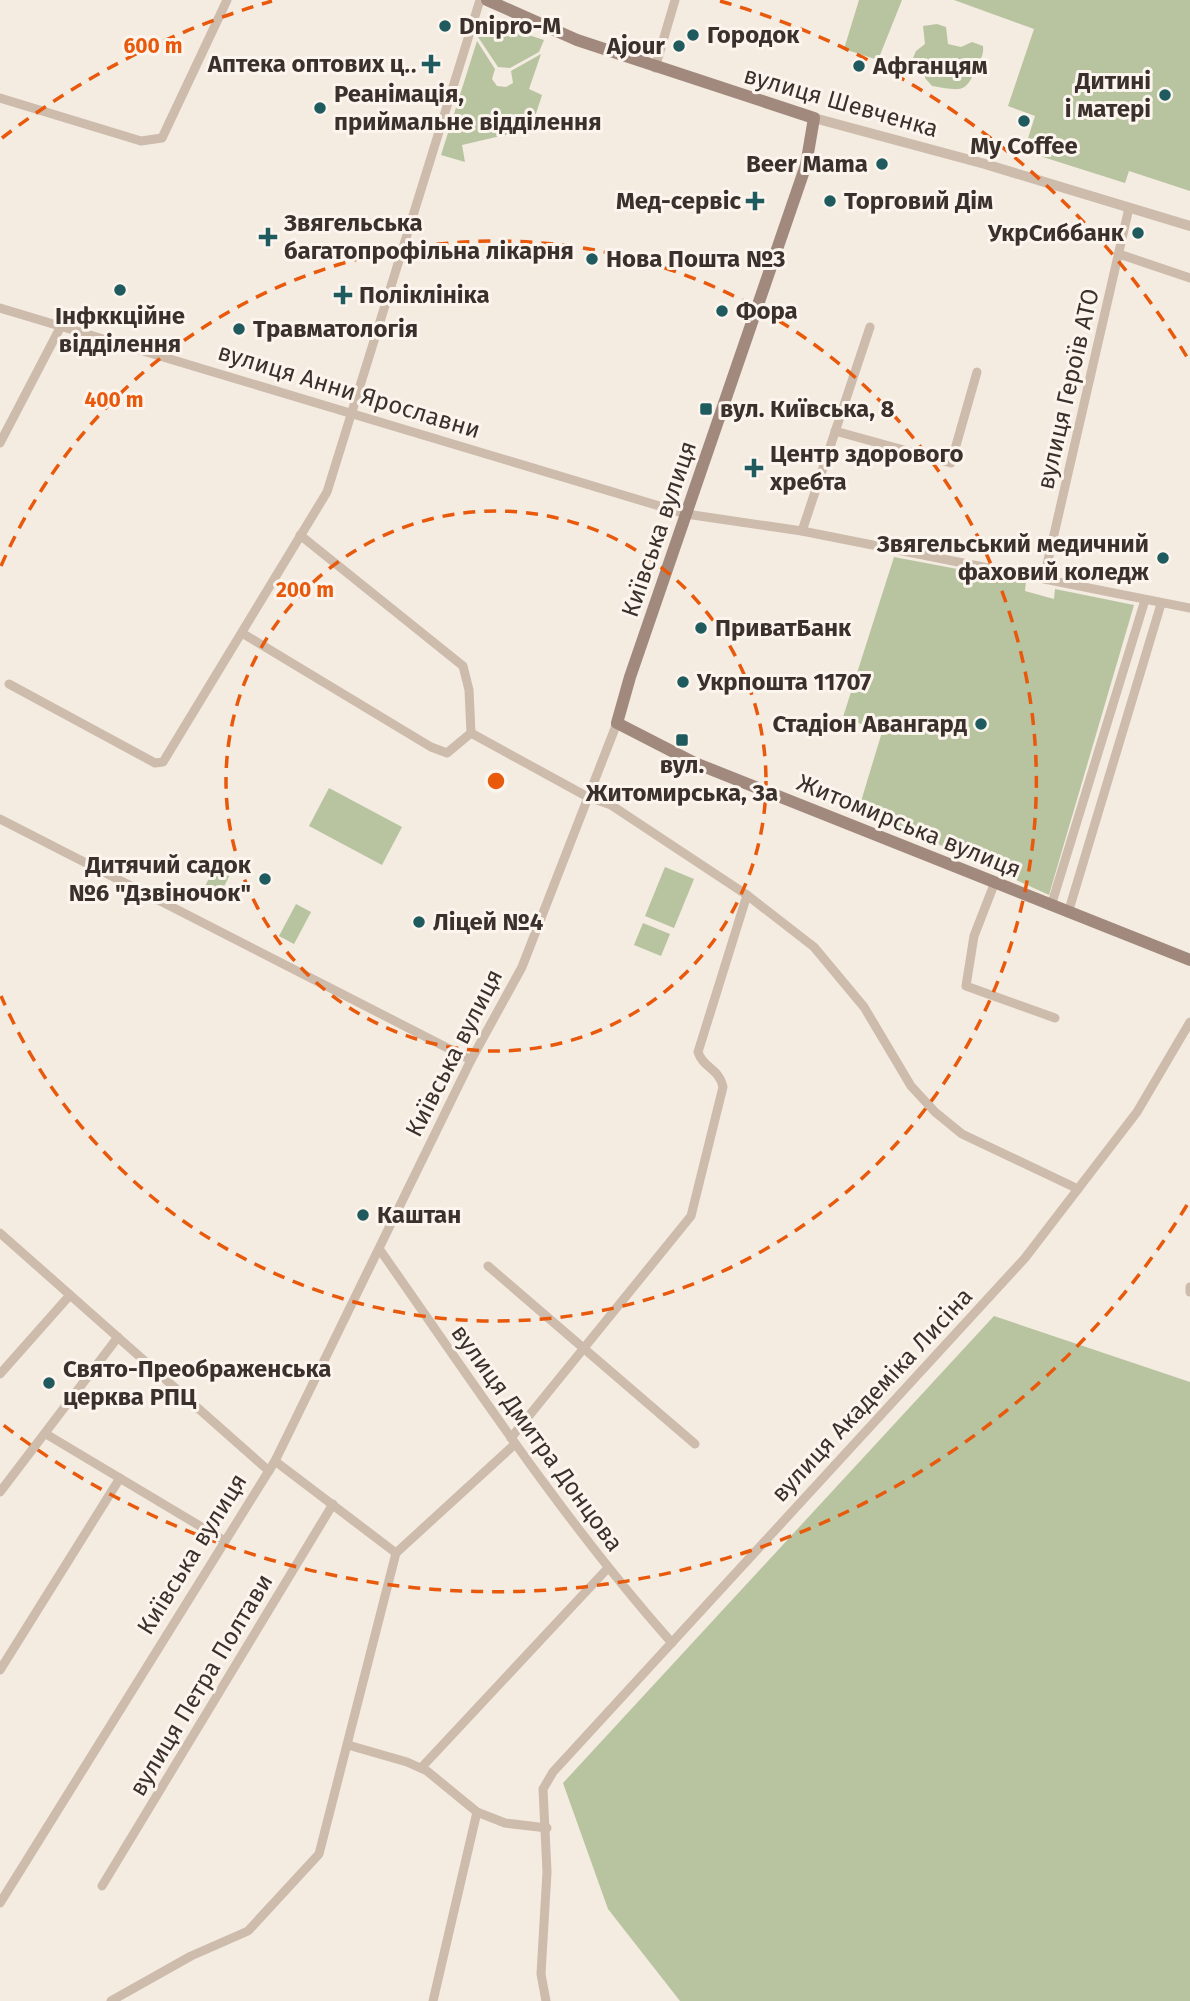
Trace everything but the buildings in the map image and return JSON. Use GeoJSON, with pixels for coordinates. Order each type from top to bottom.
{"type":"FeatureCollection","features":[{"type":"Feature","properties":{"kind":"main road","name":"вулиця Шевченка"},"geometry":{"type":"LineString","coordinates":[[487,0],[577,40],[655,68],[814,118]]}},
{"type":"Feature","properties":{"kind":"main road","name":"Київська вулиця"},"geometry":{"type":"LineString","coordinates":[[617,723],[806,164],[814,118]]}},
{"type":"Feature","properties":{"kind":"main road","name":"Житомирська вулиця"},"geometry":{"type":"LineString","coordinates":[[617,723],[695,763],[1190,960]]}},
{"type":"Feature","properties":{"kind":"street"},"geometry":{"type":"LineString","coordinates":[[0,98],[141,141],[162,138],[227,0]]}},
{"type":"Feature","properties":{"kind":"street"},"geometry":{"type":"LineString","coordinates":[[9,684],[160,763],[327,492],[480,0]]}},
{"type":"Feature","properties":{"kind":"street"},"geometry":{"type":"LineString","coordinates":[[655,68],[675,0]]}},
{"type":"Feature","properties":{"kind":"street","name":"вулиця Шевченка"},"geometry":{"type":"LineString","coordinates":[[814,118],[985,164],[1190,226]]}},
{"type":"Feature","properties":{"kind":"street","name":"вулиця Героїв АТО"},"geometry":{"type":"LineString","coordinates":[[1044,578],[1129,208]]}},
{"type":"Feature","properties":{"kind":"street"},"geometry":{"type":"LineString","coordinates":[[1119,254],[1190,278]]}},
{"type":"Feature","properties":{"kind":"street","name":"вулиця Анни Ярославни"},"geometry":{"type":"LineString","coordinates":[[0,308],[352,411],[686,514],[802,531],[1190,608]]}},
{"type":"Feature","properties":{"kind":"street"},"geometry":{"type":"LineString","coordinates":[[0,443],[61,326]]}},
{"type":"Feature","properties":{"kind":"street"},"geometry":{"type":"LineString","coordinates":[[802,531],[870,327]]}},
{"type":"Feature","properties":{"kind":"street"},"geometry":{"type":"LineString","coordinates":[[835,431],[951,463],[977,372]]}},
{"type":"Feature","properties":{"kind":"street"},"geometry":{"type":"LineString","coordinates":[[300,535],[463,666],[469,690],[471,733]]}},
{"type":"Feature","properties":{"kind":"street"},"geometry":{"type":"LineString","coordinates":[[1051,906],[1145,600]]}},
{"type":"Feature","properties":{"kind":"street"},"geometry":{"type":"LineString","coordinates":[[1068,913],[1161,604]]}},
{"type":"Feature","properties":{"kind":"street"},"geometry":{"type":"LineString","coordinates":[[242,633],[431,747],[447,753],[471,733]]}},
{"type":"Feature","properties":{"kind":"street","name":"Київська вулиця"},"geometry":{"type":"LineString","coordinates":[[0,1903],[275,1461],[471,1060],[522,967],[586,796],[617,723]]}},
{"type":"Feature","properties":{"kind":"street"},"geometry":{"type":"LineString","coordinates":[[471,733],[586,796],[611,804],[747,895],[814,947],[864,1007],[911,1086],[935,1112],[962,1135],[1078,1189]]}},
{"type":"Feature","properties":{"kind":"street"},"geometry":{"type":"LineString","coordinates":[[0,819],[471,1060]]}},
{"type":"Feature","properties":{"kind":"street"},"geometry":{"type":"LineString","coordinates":[[995,882],[974,936],[965,986],[1055,1018]]}},
{"type":"Feature","properties":{"kind":"street"},"geometry":{"type":"LineString","coordinates":[[111,2001],[191,1956],[248,1931],[319,1854],[397,1553],[513,1441],[584,1347],[691,1216],[723,1087],[721,1075],[700,1058],[698,1052],[747,895]]}},
{"type":"Feature","properties":{"kind":"street","name":"вулиця Академіка Лисіна"},"geometry":{"type":"LineString","coordinates":[[547,1828],[543,1789],[553,1772],[1025,1258],[1137,1112],[1190,1022]]}},
{"type":"Feature","properties":{"kind":"street"},"geometry":{"type":"LineString","coordinates":[[0,1234],[269,1471]]}},
{"type":"Feature","properties":{"kind":"street","name":"вулиця Дмитра Донцова"},"geometry":{"type":"LineString","coordinates":[[380,1250],[513,1441],[607,1569],[672,1643]]}},
{"type":"Feature","properties":{"kind":"street"},"geometry":{"type":"LineString","coordinates":[[488,1266],[695,1444]]}},
{"type":"Feature","properties":{"kind":"street"},"geometry":{"type":"LineString","coordinates":[[0,1374],[70,1295]]}},
{"type":"Feature","properties":{"kind":"street"},"geometry":{"type":"LineString","coordinates":[[0,1492],[118,1337]]}},
{"type":"Feature","properties":{"kind":"street"},"geometry":{"type":"LineString","coordinates":[[46,1434],[225,1541]]}},
{"type":"Feature","properties":{"kind":"street"},"geometry":{"type":"LineString","coordinates":[[275,1461],[397,1553]]}},
{"type":"Feature","properties":{"kind":"street"},"geometry":{"type":"LineString","coordinates":[[0,1670],[120,1478]]}},
{"type":"Feature","properties":{"kind":"street","name":"вулиця Петра Полтави"},"geometry":{"type":"LineString","coordinates":[[102,1886],[333,1504]]}},
{"type":"Feature","properties":{"kind":"street"},"geometry":{"type":"LineString","coordinates":[[421,1768],[607,1569]]}},
{"type":"Feature","properties":{"kind":"street"},"geometry":{"type":"LineString","coordinates":[[348,1745],[421,1768],[477,1812],[505,1823],[547,1828],[541,1974],[546,2001]]}},
{"type":"Feature","properties":{"kind":"street"},"geometry":{"type":"LineString","coordinates":[[433,2001],[477,1812]]}},
{"type":"Feature","properties":{"kind":"green space"},"geometry":{"type":"Polygon","coordinates":[[[859,0],[902,0],[878,60],[844,49],[859,0]]]}},
{"type":"Feature","properties":{"kind":"green space"},"geometry":{"type":"Polygon","coordinates":[[[954,0],[1190,0],[1190,191],[1129,171],[1125,183],[1024,151],[1035,116],[1008,106],[1034,29],[954,0]]]}},
{"type":"Feature","properties":{"kind":"green space"},"geometry":{"type":"Polygon","coordinates":[[[483,20],[544,40],[539,52],[510,68],[498,67],[478,37],[483,20]]]}},
{"type":"Feature","properties":{"kind":"green space"},"geometry":{"type":"Polygon","coordinates":[[[937,24],[946,27],[948,44],[961,47],[972,42],[983,46],[982,55],[969,83],[960,89],[932,86],[925,78],[925,68],[913,71],[910,65],[916,51],[925,44],[923,26],[937,24]]]}},
{"type":"Feature","properties":{"kind":"green space"},"geometry":{"type":"Polygon","coordinates":[[[477,41],[495,69],[492,79],[497,86],[506,87],[513,83],[511,71],[541,54],[529,89],[542,95],[531,129],[462,145],[465,162],[441,155],[477,41]]]}},
{"type":"Feature","properties":{"kind":"green space","name":"Стадіон Авангард"},"geometry":{"type":"Polygon","coordinates":[[[894,557],[1026,582],[1025,591],[1054,599],[1055,589],[1134,605],[1049,895],[859,808],[882,732],[843,717],[894,557]]]}},
{"type":"Feature","properties":{"kind":"green space"},"geometry":{"type":"Polygon","coordinates":[[[329,788],[402,827],[382,865],[309,826],[329,788]]]}},
{"type":"Feature","properties":{"kind":"green space"},"geometry":{"type":"Polygon","coordinates":[[[220,857],[235,865],[217,900],[202,892],[220,857]]]}},
{"type":"Feature","properties":{"kind":"green space"},"geometry":{"type":"Polygon","coordinates":[[[665,867],[694,879],[674,928],[645,916],[665,867]]]}},
{"type":"Feature","properties":{"kind":"green space"},"geometry":{"type":"Polygon","coordinates":[[[296,904],[311,912],[294,944],[279,936],[296,904]]]}},
{"type":"Feature","properties":{"kind":"green space"},"geometry":{"type":"Polygon","coordinates":[[[643,923],[670,934],[661,956],[634,945],[643,923]]]}},
{"type":"Feature","properties":{"kind":"green space"},"geometry":{"type":"Polygon","coordinates":[[[994,1316],[1190,1382],[1190,2001],[680,2001],[608,1909],[563,1783],[994,1316]]]}},
{"type":"Feature","properties":{"kind":"place","name":"Dnipro-M"},"geometry":{"type":"Point","coordinates":[445,26]}},
{"type":"Feature","properties":{"kind":"place","name":"Городок"},"geometry":{"type":"Point","coordinates":[693,35]}},
{"type":"Feature","properties":{"kind":"place","name":"Ajour"},"geometry":{"type":"Point","coordinates":[679,46]}},
{"type":"Feature","properties":{"kind":"place","name":"Аптека оптових ц‥"},"geometry":{"type":"Point","coordinates":[431,64]}},
{"type":"Feature","properties":{"kind":"place","name":"Афганцям"},"geometry":{"type":"Point","coordinates":[859,66]}},
{"type":"Feature","properties":{"kind":"place","name":"Дитині і матері"},"geometry":{"type":"Point","coordinates":[1165,95]}},
{"type":"Feature","properties":{"kind":"place","name":"Реанімація, приймальне відділення"},"geometry":{"type":"Point","coordinates":[320,108]}},
{"type":"Feature","properties":{"kind":"place","name":"My Coffee"},"geometry":{"type":"Point","coordinates":[1024,121]}},
{"type":"Feature","properties":{"kind":"place","name":"Beer Mama"},"geometry":{"type":"Point","coordinates":[882,164]}},
{"type":"Feature","properties":{"kind":"place","name":"Мед-сервіс"},"geometry":{"type":"Point","coordinates":[755,201]}},
{"type":"Feature","properties":{"kind":"place","name":"Торговий Дім"},"geometry":{"type":"Point","coordinates":[830,201]}},
{"type":"Feature","properties":{"kind":"place","name":"УкрСиббанк"},"geometry":{"type":"Point","coordinates":[1138,233]}},
{"type":"Feature","properties":{"kind":"place","name":"Звягельська багатопрофільна лікарня"},"geometry":{"type":"Point","coordinates":[268,237]}},
{"type":"Feature","properties":{"kind":"place","name":"Нова Пошта №3"},"geometry":{"type":"Point","coordinates":[592,259]}},
{"type":"Feature","properties":{"kind":"place","name":"Інфккційне відділення"},"geometry":{"type":"Point","coordinates":[120,290]}},
{"type":"Feature","properties":{"kind":"place","name":"Поліклініка"},"geometry":{"type":"Point","coordinates":[343,295]}},
{"type":"Feature","properties":{"kind":"place","name":"Фора"},"geometry":{"type":"Point","coordinates":[722,311]}},
{"type":"Feature","properties":{"kind":"place","name":"Травматологія"},"geometry":{"type":"Point","coordinates":[239,329]}},
{"type":"Feature","properties":{"kind":"place","name":"вул. Київська, 8"},"geometry":{"type":"Point","coordinates":[706,409]}},
{"type":"Feature","properties":{"kind":"place","name":"Центр здорового хребта"},"geometry":{"type":"Point","coordinates":[754,468]}},
{"type":"Feature","properties":{"kind":"place","name":"Звягельський медичний фаховий коледж"},"geometry":{"type":"Point","coordinates":[1163,558]}},
{"type":"Feature","properties":{"kind":"place","name":"ПриватБанк"},"geometry":{"type":"Point","coordinates":[701,628]}},
{"type":"Feature","properties":{"kind":"place","name":"Укрпошта 11707"},"geometry":{"type":"Point","coordinates":[683,682]}},
{"type":"Feature","properties":{"kind":"place","name":"Стадіон Авангард"},"geometry":{"type":"Point","coordinates":[981,724]}},
{"type":"Feature","properties":{"kind":"place","name":"вул. Житомирська, 3а"},"geometry":{"type":"Point","coordinates":[682,740]}},
{"type":"Feature","properties":{"kind":"place","name":"Дитячий садок №6 \"Дзвіночок\""},"geometry":{"type":"Point","coordinates":[265,879]}},
{"type":"Feature","properties":{"kind":"place","name":"Ліцей №4"},"geometry":{"type":"Point","coordinates":[419,922]}},
{"type":"Feature","properties":{"kind":"place","name":"Каштан"},"geometry":{"type":"Point","coordinates":[363,1215]}},
{"type":"Feature","properties":{"kind":"place","name":"Свято-Преображенська церква РПЦ"},"geometry":{"type":"Point","coordinates":[49,1383]}}]}
